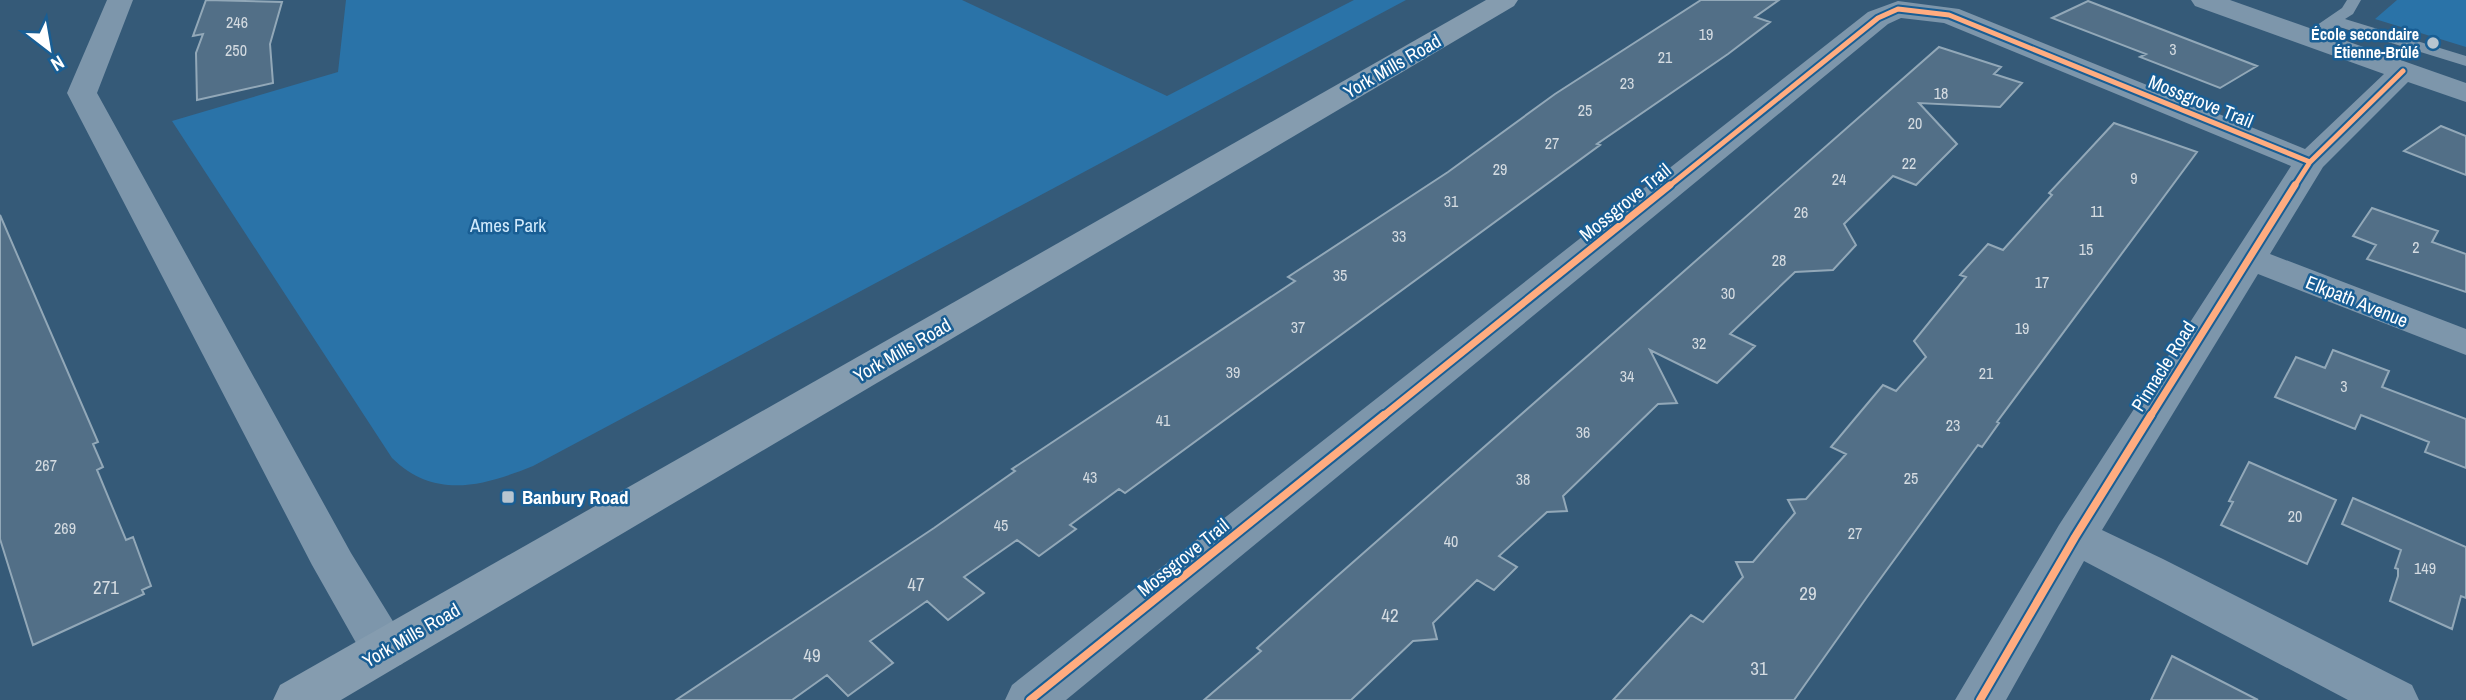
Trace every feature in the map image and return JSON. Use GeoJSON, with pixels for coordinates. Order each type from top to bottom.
{"type":"FeatureCollection","features":[{"type":"Feature","properties":{"kind":"main road","name":"York Mills Road"},"geometry":{"type":"LineString","coordinates":[[298,700],[1505,0]]}},
{"type":"Feature","properties":{"kind":"street"},"geometry":{"type":"LineString","coordinates":[[120,0],[82,93],[335,565],[385,650]]}},
{"type":"Feature","properties":{"kind":"street"},"geometry":{"type":"LineString","coordinates":[[2204,0],[2466,93]]}},
{"type":"Feature","properties":{"kind":"street","name":"Mossgrove Trail"},"geometry":{"type":"LineString","coordinates":[[1030,700],[1878,18],[1898,9],[1949,15],[2310,162]]}},
{"type":"Feature","properties":{"kind":"street","name":"Pinnacle Road"},"geometry":{"type":"LineString","coordinates":[[1980,700],[2075,537],[2310,162],[2403,71]]}},
{"type":"Feature","properties":{"kind":"street","name":"Elkpath Avenue"},"geometry":{"type":"LineString","coordinates":[[2249,258],[2466,343]]}},
{"type":"Feature","properties":{"kind":"street"},"geometry":{"type":"LineString","coordinates":[[2075,537],[2394,700]]}},
{"type":"Feature","properties":{"kind":"lane"},"geometry":{"type":"LineString","coordinates":[[2309,37],[2348,11],[2354,0]]}},
{"type":"Feature","properties":{"kind":"lane"},"geometry":{"type":"LineString","coordinates":[[2334,21],[2466,61]]}},
{"type":"Feature","properties":{"kind":"green space","name":"Ames Park"},"geometry":{"type":"Polygon","coordinates":[[[346,0],[962,0],[1167,96],[1354,0],[1406,0],[533,466],[496,479],[460,485],[425,480],[392,458],[172,121],[338,72],[346,0]]]}},
{"type":"Feature","properties":{"kind":"green space"},"geometry":{"type":"Polygon","coordinates":[[[2397,0],[2466,0],[2466,47],[2375,19],[2397,0]]]}},
{"type":"Feature","properties":{"kind":"building"},"geometry":{"type":"Polygon","coordinates":[[[206,0],[282,2],[270,44],[273,83],[197,100],[196,53],[203,34],[193,36],[206,0]]]}},
{"type":"Feature","properties":{"kind":"building"},"geometry":{"type":"Polygon","coordinates":[[[1701,0],[1779,0],[1755,17],[1770,22],[1728,54],[1597,144],[1600,145],[1125,493],[1119,489],[1070,525],[1076,529],[1039,556],[1017,540],[964,577],[984,593],[948,620],[927,601],[870,641],[893,663],[848,696],[827,675],[792,700],[676,700],[934,528],[1015,471],[1012,469],[1295,281],[1288,277],[1448,172],[1555,94],[1701,0]]]}},
{"type":"Feature","properties":{"kind":"building"},"geometry":{"type":"Polygon","coordinates":[[[2088,1],[2257,66],[2220,88],[2140,57],[2146,54],[2052,18],[2088,1]]]}},
{"type":"Feature","properties":{"kind":"building"},"geometry":{"type":"Polygon","coordinates":[[[1939,47],[2001,67],[1994,74],[2022,83],[2000,107],[1919,103],[1957,144],[1916,185],[1893,176],[1844,224],[1856,245],[1833,270],[1795,272],[1730,334],[1755,346],[1717,383],[1650,350],[1677,403],[1658,404],[1563,496],[1567,511],[1547,512],[1499,556],[1517,567],[1494,590],[1477,580],[1433,623],[1437,639],[1413,641],[1351,700],[1204,700],[1261,651],[1257,648],[1335,578],[1939,47]]]}},
{"type":"Feature","properties":{"kind":"building"},"geometry":{"type":"Polygon","coordinates":[[[2114,123],[2197,152],[1997,422],[1999,423],[1982,447],[1978,445],[1794,700],[1613,700],[1691,615],[1703,622],[1743,577],[1736,562],[1753,562],[1795,513],[1788,500],[1806,499],[1846,454],[1831,447],[1883,385],[1896,391],[1926,357],[1914,341],[1966,277],[1960,275],[1988,244],[2003,250],[2052,195],[2049,193],[2114,123]]]}},
{"type":"Feature","properties":{"kind":"building"},"geometry":{"type":"Polygon","coordinates":[[[2441,126],[2466,136],[2466,175],[2404,151],[2441,126]]]}},
{"type":"Feature","properties":{"kind":"building"},"geometry":{"type":"Polygon","coordinates":[[[2372,208],[2438,231],[2432,242],[2466,254],[2466,292],[2367,259],[2376,245],[2353,236],[2372,208]]]}},
{"type":"Feature","properties":{"kind":"building"},"geometry":{"type":"Polygon","coordinates":[[[0,215],[98,442],[93,444],[103,467],[97,470],[126,540],[133,537],[151,586],[142,590],[144,594],[33,645],[0,539],[0,215]]]}},
{"type":"Feature","properties":{"kind":"building"},"geometry":{"type":"Polygon","coordinates":[[[2333,350],[2389,371],[2382,387],[2466,419],[2466,468],[2425,452],[2429,442],[2361,415],[2355,429],[2275,397],[2296,357],[2325,368],[2333,350]]]}},
{"type":"Feature","properties":{"kind":"building"},"geometry":{"type":"Polygon","coordinates":[[[2249,462],[2336,500],[2307,564],[2221,525],[2233,502],[2229,501],[2249,462]]]}},
{"type":"Feature","properties":{"kind":"building"},"geometry":{"type":"Polygon","coordinates":[[[2353,498],[2466,547],[2466,598],[2461,596],[2452,629],[2390,601],[2398,576],[2398,569],[2395,568],[2401,550],[2342,524],[2353,498]]]}},
{"type":"Feature","properties":{"kind":"building"},"geometry":{"type":"Polygon","coordinates":[[[2172,656],[2258,700],[2151,700],[2172,656]]]}},
{"type":"Feature","properties":{"kind":"cycle path"},"geometry":{"type":"LineString","coordinates":[[1030,700],[1878,18],[1898,9],[1949,15],[2310,162]]}},
{"type":"Feature","properties":{"kind":"cycle path"},"geometry":{"type":"LineString","coordinates":[[1980,700],[2075,537],[2310,162],[2403,71]]}},
{"type":"Feature","properties":{"kind":"place","name":"École secondaire Étienne-Brûlé"},"geometry":{"type":"Point","coordinates":[2433,43]}},
{"type":"Feature","properties":{"kind":"place","name":"Banbury Road"},"geometry":{"type":"Point","coordinates":[508,497]}}]}
